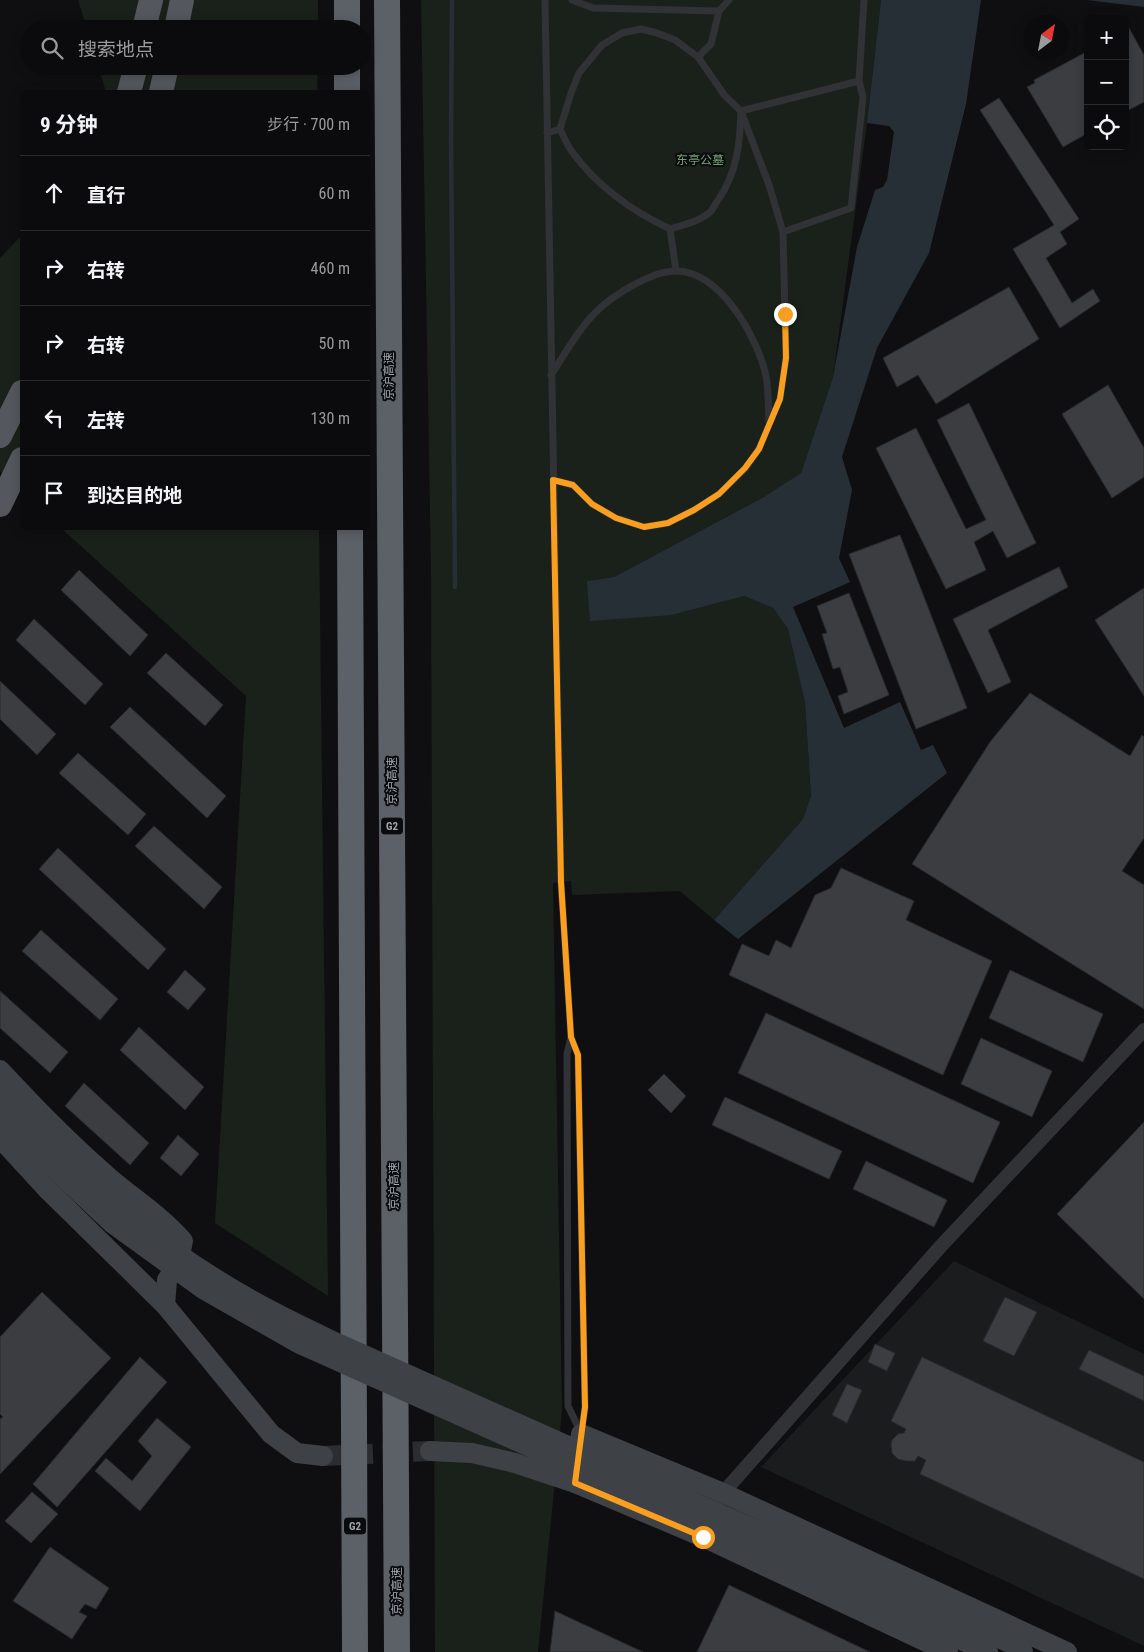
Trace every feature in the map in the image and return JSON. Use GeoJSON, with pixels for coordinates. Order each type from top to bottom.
{"type":"FeatureCollection","features":[{"type":"Feature","properties":{"kind":"highway"},"geometry":{"type":"LineString","coordinates":[[146,20],[151,0]]}},
{"type":"Feature","properties":{"kind":"highway"},"geometry":{"type":"LineString","coordinates":[[178,20],[182,0]]}},
{"type":"Feature","properties":{"kind":"highway"},"geometry":{"type":"LineString","coordinates":[[347,0],[347,20]]}},
{"type":"Feature","properties":{"kind":"highway","name":"京沪高速"},"geometry":{"type":"LineString","coordinates":[[387,0],[397,1652]]}},
{"type":"Feature","properties":{"kind":"highway"},"geometry":{"type":"LineString","coordinates":[[130,90],[134,75]]}},
{"type":"Feature","properties":{"kind":"highway"},"geometry":{"type":"LineString","coordinates":[[161,90],[165,75]]}},
{"type":"Feature","properties":{"kind":"highway"},"geometry":{"type":"LineString","coordinates":[[347,75],[347,90]]}},
{"type":"Feature","properties":{"kind":"highway"},"geometry":{"type":"LineString","coordinates":[[0,436],[20,396]]}},
{"type":"Feature","properties":{"kind":"highway"},"geometry":{"type":"LineString","coordinates":[[0,505],[20,463]]}},
{"type":"Feature","properties":{"kind":"highway","name":"G2"},"geometry":{"type":"LineString","coordinates":[[350,530],[355,1652]]}},
{"type":"Feature","properties":{"kind":"main road"},"geometry":{"type":"LineString","coordinates":[[0,1070],[62,1134],[104,1173],[171,1227],[183,1242],[178,1264],[167,1280],[165,1305]]}},
{"type":"Feature","properties":{"kind":"main road"},"geometry":{"type":"LineString","coordinates":[[0,1091],[68,1164],[117,1206],[184,1258],[257,1303],[339,1344],[1001,1639],[1023,1652]]}},
{"type":"Feature","properties":{"kind":"main road"},"geometry":{"type":"LineString","coordinates":[[0,1115],[32,1148],[113,1224],[203,1289],[298,1343],[988,1652]]}},
{"type":"Feature","properties":{"kind":"main road"},"geometry":{"type":"LineString","coordinates":[[0,1138],[46,1188],[165,1305],[271,1434],[297,1453],[323,1456]]}},
{"type":"Feature","properties":{"kind":"main road"},"geometry":{"type":"LineString","coordinates":[[575,1483],[581,1434],[722,1493],[1067,1652]]}},
{"type":"Feature","properties":{"kind":"main road"},"geometry":{"type":"LineString","coordinates":[[430,1451],[472,1453],[506,1461],[575,1483],[703,1537],[948,1652]]}},
{"type":"Feature","properties":{"kind":"street"},"geometry":{"type":"LineString","coordinates":[[703,1537],[722,1493],[940,1246],[1144,1030]]}},
{"type":"Feature","properties":{"kind":"lane"},"geometry":{"type":"LineString","coordinates":[[545,0],[561,882],[571,1037],[567,1054],[568,1406],[581,1434]]}},
{"type":"Feature","properties":{"kind":"lane"},"geometry":{"type":"LineString","coordinates":[[572,0],[593,8],[720,11]]}},
{"type":"Feature","properties":{"kind":"lane"},"geometry":{"type":"LineString","coordinates":[[698,56],[710,44],[720,11],[729,0]]}},
{"type":"Feature","properties":{"kind":"lane"},"geometry":{"type":"LineString","coordinates":[[783,232],[850,208],[863,97],[859,80],[864,0]]}},
{"type":"Feature","properties":{"kind":"lane"},"geometry":{"type":"LineString","coordinates":[[553,480],[573,485],[592,504],[616,518],[644,527],[668,523],[694,510],[719,494],[745,468],[759,449],[780,399],[786,358],[783,232],[769,185],[741,111],[725,96],[698,56],[675,40],[641,29],[622,33],[602,45],[579,73],[560,129],[572,152],[593,176],[619,200],[647,218],[670,228],[692,223],[710,212],[724,191],[736,162],[740,139],[741,111]]}},
{"type":"Feature","properties":{"kind":"lane"},"geometry":{"type":"LineString","coordinates":[[741,111],[859,80]]}},
{"type":"Feature","properties":{"kind":"lane"},"geometry":{"type":"LineString","coordinates":[[546,133],[560,129]]}},
{"type":"Feature","properties":{"kind":"lane"},"geometry":{"type":"LineString","coordinates":[[670,228],[676,270]]}},
{"type":"Feature","properties":{"kind":"lane"},"geometry":{"type":"LineString","coordinates":[[551,375],[582,327],[596,312],[614,298],[639,283],[661,273],[676,270],[701,277],[722,293],[742,321],[757,349],[766,377],[769,425]]}},
{"type":"Feature","properties":{"kind":"lane"},"geometry":{"type":"LineString","coordinates":[[571,1037],[578,1055],[585,1407],[581,1434]]}},
{"type":"Feature","properties":{"kind":"shaded area"},"geometry":{"type":"Polygon","coordinates":[[[881,0],[981,0],[966,104],[929,253],[877,348],[842,457],[852,490],[839,558],[850,582],[793,607],[844,728],[900,702],[921,750],[933,745],[947,773],[738,939],[714,920],[803,819],[811,796],[805,703],[788,629],[773,608],[744,596],[672,615],[590,621],[587,581],[614,577],[762,498],[801,473],[833,377],[857,247],[875,190],[883,187],[887,180],[894,132],[889,126],[867,123],[881,0]]]}},
{"type":"Feature","properties":{"kind":"shaded area"},"geometry":{"type":"Polygon","coordinates":[[[1087,0],[1144,0],[1144,7],[1087,0]]]}},
{"type":"Feature","properties":{"kind":"shaded area"},"geometry":{"type":"Polygon","coordinates":[[[954,1261],[1144,1354],[1144,1646],[761,1467],[954,1261]]]}},
{"type":"Feature","properties":{"kind":"green space"},"geometry":{"type":"Polygon","coordinates":[[[78,0],[318,0],[318,20],[84,20],[78,0]]]}},
{"type":"Feature","properties":{"kind":"green space","name":"东亭公墓"},"geometry":{"type":"Polygon","coordinates":[[[421,0],[881,0],[867,123],[833,377],[801,473],[762,498],[614,577],[587,581],[672,615],[744,596],[773,608],[788,629],[805,703],[811,796],[803,819],[714,920],[680,891],[572,895],[571,881],[553,883],[562,1410],[538,1652],[435,1652],[431,568],[421,0]]]}},
{"type":"Feature","properties":{"kind":"green space"},"geometry":{"type":"Polygon","coordinates":[[[101,75],[318,75],[317,90],[105,90],[101,75]]]}},
{"type":"Feature","properties":{"kind":"green space"},"geometry":{"type":"Polygon","coordinates":[[[20,237],[20,490],[0,471],[0,258],[20,237]]]}},
{"type":"Feature","properties":{"kind":"green space"},"geometry":{"type":"Polygon","coordinates":[[[63,530],[319,530],[328,1296],[215,1223],[246,696],[63,530]]]}},
{"type":"Feature","properties":{"kind":"building"},"geometry":{"type":"Polygon","coordinates":[[[1129,28],[1144,55],[1144,102],[1129,110],[1129,28]]]}},
{"type":"Feature","properties":{"kind":"building"},"geometry":{"type":"Polygon","coordinates":[[[1084,53],[1084,135],[1063,147],[1027,87],[1035,83],[1034,80],[1084,53]]]}},
{"type":"Feature","properties":{"kind":"building"},"geometry":{"type":"Polygon","coordinates":[[[999,98],[1079,219],[1060,232],[1067,244],[1046,258],[1072,303],[1093,289],[1100,301],[1060,328],[1013,249],[1054,225],[980,110],[999,98]]]}},
{"type":"Feature","properties":{"kind":"building"},"geometry":{"type":"Polygon","coordinates":[[[1009,287],[1039,339],[936,404],[918,375],[897,387],[883,358],[1009,287]]]}},
{"type":"Feature","properties":{"kind":"building"},"geometry":{"type":"Polygon","coordinates":[[[1108,385],[1144,448],[1144,477],[1112,498],[1062,414],[1108,385]]]}},
{"type":"Feature","properties":{"kind":"building"},"geometry":{"type":"Polygon","coordinates":[[[969,403],[1036,543],[1007,558],[993,531],[974,542],[986,570],[946,589],[876,448],[916,428],[966,529],[986,520],[937,420],[969,403]]]}},
{"type":"Feature","properties":{"kind":"building"},"geometry":{"type":"Polygon","coordinates":[[[900,535],[967,708],[916,729],[849,554],[900,535]]]}},
{"type":"Feature","properties":{"kind":"building"},"geometry":{"type":"Polygon","coordinates":[[[1059,567],[1068,587],[988,630],[1011,682],[988,693],[953,619],[1059,567]]]}},
{"type":"Feature","properties":{"kind":"building"},"geometry":{"type":"Polygon","coordinates":[[[79,570],[148,635],[130,656],[61,590],[79,570]]]}},
{"type":"Feature","properties":{"kind":"building"},"geometry":{"type":"Polygon","coordinates":[[[1144,588],[1144,696],[1095,620],[1144,588]]]}},
{"type":"Feature","properties":{"kind":"building"},"geometry":{"type":"Polygon","coordinates":[[[849,593],[889,695],[844,714],[838,696],[848,692],[840,667],[833,669],[822,634],[827,633],[817,606],[849,593]]]}},
{"type":"Feature","properties":{"kind":"building"},"geometry":{"type":"Polygon","coordinates":[[[34,619],[103,684],[85,705],[16,640],[34,619]]]}},
{"type":"Feature","properties":{"kind":"building"},"geometry":{"type":"Polygon","coordinates":[[[166,653],[223,705],[205,726],[147,673],[166,653]]]}},
{"type":"Feature","properties":{"kind":"building"},"geometry":{"type":"Polygon","coordinates":[[[0,681],[56,734],[37,755],[0,719],[0,681]]]}},
{"type":"Feature","properties":{"kind":"building"},"geometry":{"type":"Polygon","coordinates":[[[1030,693],[1130,756],[1142,735],[1144,737],[1144,838],[1122,871],[1144,885],[1144,1009],[912,864],[990,742],[1030,693]]]}},
{"type":"Feature","properties":{"kind":"building"},"geometry":{"type":"Polygon","coordinates":[[[130,707],[226,796],[207,818],[110,727],[130,707]]]}},
{"type":"Feature","properties":{"kind":"building"},"geometry":{"type":"Polygon","coordinates":[[[78,753],[146,814],[128,835],[59,773],[78,753]]]}},
{"type":"Feature","properties":{"kind":"building"},"geometry":{"type":"Polygon","coordinates":[[[154,826],[222,887],[204,909],[135,846],[154,826]]]}},
{"type":"Feature","properties":{"kind":"building"},"geometry":{"type":"Polygon","coordinates":[[[58,848],[166,949],[148,970],[39,869],[58,848]]]}},
{"type":"Feature","properties":{"kind":"building"},"geometry":{"type":"Polygon","coordinates":[[[841,868],[914,901],[906,920],[992,961],[943,1075],[729,975],[742,944],[769,956],[776,940],[791,948],[815,895],[831,888],[841,868]]]}},
{"type":"Feature","properties":{"kind":"building"},"geometry":{"type":"Polygon","coordinates":[[[41,930],[118,999],[100,1020],[22,951],[41,930]]]}},
{"type":"Feature","properties":{"kind":"building"},"geometry":{"type":"Polygon","coordinates":[[[185,970],[206,989],[188,1010],[167,992],[185,970]]]}},
{"type":"Feature","properties":{"kind":"building"},"geometry":{"type":"Polygon","coordinates":[[[1010,970],[1103,1014],[1083,1062],[989,1018],[1010,970]]]}},
{"type":"Feature","properties":{"kind":"building"},"geometry":{"type":"Polygon","coordinates":[[[0,991],[68,1052],[50,1073],[0,1028],[0,991]]]}},
{"type":"Feature","properties":{"kind":"building"},"geometry":{"type":"Polygon","coordinates":[[[766,1013],[1000,1122],[973,1183],[738,1073],[766,1013]]]}},
{"type":"Feature","properties":{"kind":"building"},"geometry":{"type":"Polygon","coordinates":[[[139,1027],[204,1087],[185,1110],[120,1050],[139,1027]]]}},
{"type":"Feature","properties":{"kind":"building"},"geometry":{"type":"Polygon","coordinates":[[[981,1038],[1052,1071],[1032,1117],[961,1084],[981,1038]]]}},
{"type":"Feature","properties":{"kind":"building"},"geometry":{"type":"Polygon","coordinates":[[[664,1074],[686,1096],[671,1113],[648,1090],[664,1074]]]}},
{"type":"Feature","properties":{"kind":"building"},"geometry":{"type":"Polygon","coordinates":[[[84,1083],[149,1143],[130,1165],[65,1106],[84,1083]]]}},
{"type":"Feature","properties":{"kind":"building"},"geometry":{"type":"Polygon","coordinates":[[[725,1097],[842,1151],[829,1179],[712,1125],[725,1097]]]}},
{"type":"Feature","properties":{"kind":"building"},"geometry":{"type":"Polygon","coordinates":[[[1144,1122],[1144,1299],[1057,1214],[1144,1122]]]}},
{"type":"Feature","properties":{"kind":"building"},"geometry":{"type":"Polygon","coordinates":[[[178,1135],[199,1154],[181,1176],[160,1158],[178,1135]]]}},
{"type":"Feature","properties":{"kind":"building"},"geometry":{"type":"Polygon","coordinates":[[[866,1161],[947,1200],[934,1227],[853,1189],[866,1161]]]}},
{"type":"Feature","properties":{"kind":"building"},"geometry":{"type":"Polygon","coordinates":[[[42,1292],[111,1358],[0,1474],[0,1419],[3,1417],[0,1414],[0,1337],[42,1292]]]}},
{"type":"Feature","properties":{"kind":"building"},"geometry":{"type":"Polygon","coordinates":[[[1005,1297],[1037,1312],[1014,1356],[983,1341],[1005,1297]]]}},
{"type":"Feature","properties":{"kind":"building"},"geometry":{"type":"Polygon","coordinates":[[[875,1344],[895,1353],[887,1371],[868,1362],[875,1344]]]}},
{"type":"Feature","properties":{"kind":"building"},"geometry":{"type":"Polygon","coordinates":[[[1089,1350],[1144,1376],[1144,1401],[1079,1369],[1089,1350]]]}},
{"type":"Feature","properties":{"kind":"building"},"geometry":{"type":"Polygon","coordinates":[[[140,1357],[167,1382],[57,1507],[33,1484],[140,1357]]]}},
{"type":"Feature","properties":{"kind":"building"},"geometry":{"type":"Polygon","coordinates":[[[922,1357],[1144,1462],[1144,1579],[920,1474],[926,1460],[918,1456],[915,1461],[906,1461],[898,1459],[892,1453],[892,1440],[898,1434],[904,1433],[906,1429],[891,1421],[922,1357]]]}},
{"type":"Feature","properties":{"kind":"building"},"geometry":{"type":"Polygon","coordinates":[[[847,1384],[862,1390],[847,1423],[832,1415],[847,1384]]]}},
{"type":"Feature","properties":{"kind":"building"},"geometry":{"type":"Polygon","coordinates":[[[157,1418],[191,1447],[140,1511],[95,1471],[106,1458],[132,1481],[152,1456],[138,1441],[157,1418]]]}},
{"type":"Feature","properties":{"kind":"building"},"geometry":{"type":"Polygon","coordinates":[[[32,1492],[58,1514],[31,1543],[5,1521],[32,1492]]]}},
{"type":"Feature","properties":{"kind":"building"},"geometry":{"type":"Polygon","coordinates":[[[50,1547],[109,1588],[96,1609],[85,1604],[79,1612],[87,1616],[72,1639],[13,1601],[50,1547]]]}},
{"type":"Feature","properties":{"kind":"building"},"geometry":{"type":"Polygon","coordinates":[[[729,1585],[870,1652],[697,1652],[729,1585]]]}},
{"type":"Feature","properties":{"kind":"building"},"geometry":{"type":"Polygon","coordinates":[[[555,1611],[643,1652],[550,1652],[555,1611]]]}},
{"type":"Feature","properties":{"kind":"waterway"},"geometry":{"type":"LineString","coordinates":[[452,1],[451,139],[455,587]]}},
{"type":"Feature","properties":{"kind":"tunnel"},"geometry":{"type":"LineString","coordinates":[[323,1456],[430,1451]]}},
{"type":"Feature","properties":{"kind":"route"},"geometry":{"type":"LineString","coordinates":[[703,1537],[575,1483],[585,1407],[578,1055],[571,1037],[561,882],[553,480],[573,485],[592,504],[616,518],[644,527],[668,523],[694,510],[719,494],[745,468],[759,449],[780,399],[786,358],[785,314]]}}]}
